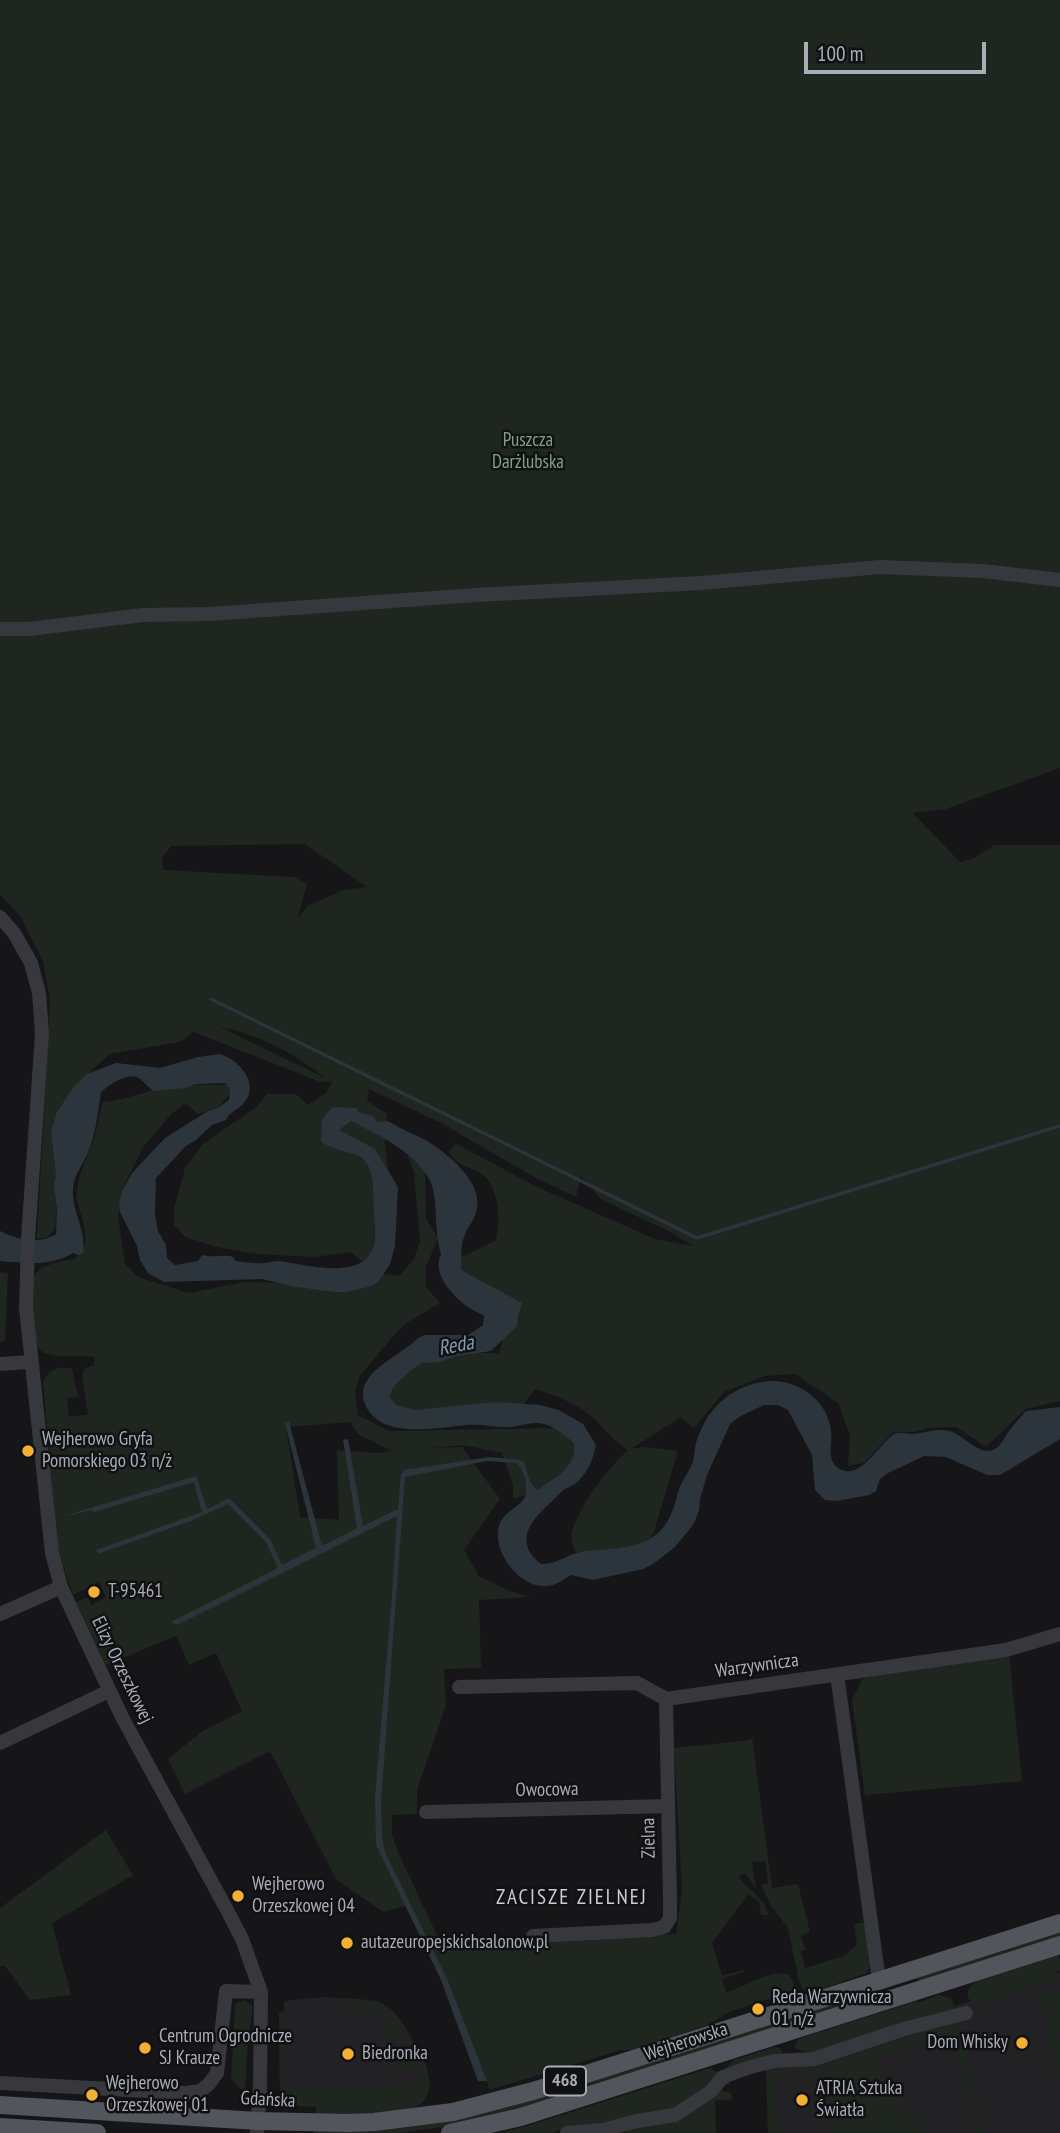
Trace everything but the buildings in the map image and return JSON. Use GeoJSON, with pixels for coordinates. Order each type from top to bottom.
{"type":"FeatureCollection","features":[{"type":"Feature","properties":{"kind":"main road","name":"Wejherowska"},"geometry":{"type":"LineString","coordinates":[[491,2103],[1060,1923]]}},
{"type":"Feature","properties":{"kind":"main road","name":"Wejherowska"},"geometry":{"type":"LineString","coordinates":[[450,2133],[534,2112],[1060,1945]]}},
{"type":"Feature","properties":{"kind":"main road","name":"Gdańska"},"geometry":{"type":"LineString","coordinates":[[0,2105],[258,2127],[424,2117],[491,2103]]}},
{"type":"Feature","properties":{"kind":"main road"},"geometry":{"type":"LineString","coordinates":[[0,2127],[97,2133]]}},
{"type":"Feature","properties":{"kind":"street"},"geometry":{"type":"LineString","coordinates":[[0,629],[30,629],[143,615],[210,614],[476,595],[701,583],[880,567],[983,571],[1060,580]]}},
{"type":"Feature","properties":{"kind":"street","name":"Elizy Orzeszkowej"},"geometry":{"type":"LineString","coordinates":[[0,917],[14,933],[31,963],[39,993],[42,1032],[27,1240],[26,1308],[52,1553],[61,1587],[109,1691],[242,1940],[261,1992],[258,2127]]}},
{"type":"Feature","properties":{"kind":"street"},"geometry":{"type":"LineString","coordinates":[[0,1364],[31,1362]]}},
{"type":"Feature","properties":{"kind":"street"},"geometry":{"type":"LineString","coordinates":[[0,1614],[61,1587]]}},
{"type":"Feature","properties":{"kind":"street","name":"Warzywnicza"},"geometry":{"type":"LineString","coordinates":[[666,1699],[1006,1650],[1060,1634]]}},
{"type":"Feature","properties":{"kind":"street"},"geometry":{"type":"LineString","coordinates":[[837,1674],[879,1982]]}},
{"type":"Feature","properties":{"kind":"street"},"geometry":{"type":"LineString","coordinates":[[459,1687],[637,1683],[666,1699]]}},
{"type":"Feature","properties":{"kind":"street"},"geometry":{"type":"LineString","coordinates":[[0,1743],[109,1691]]}},
{"type":"Feature","properties":{"kind":"street","name":"Zielna"},"geometry":{"type":"LineString","coordinates":[[533,1936],[652,1930],[664,1927],[670,1917],[666,1699]]}},
{"type":"Feature","properties":{"kind":"street","name":"Owocowa"},"geometry":{"type":"LineString","coordinates":[[426,1812],[668,1806]]}},
{"type":"Feature","properties":{"kind":"street"},"geometry":{"type":"LineString","coordinates":[[0,2083],[168,2094],[200,2091],[217,2073],[226,1991],[261,1992]]}},
{"type":"Feature","properties":{"kind":"street"},"geometry":{"type":"LineString","coordinates":[[567,2133],[603,2130],[675,2115],[710,2092],[723,2077],[750,2067],[814,2059],[966,2012]]}},
{"type":"Feature","properties":{"kind":"shaded area"},"geometry":{"type":"Polygon","coordinates":[[[1060,1972],[1060,2133],[768,2133],[766,2067],[1060,1972]]]}},
{"type":"Feature","properties":{"kind":"shaded area"},"geometry":{"type":"Polygon","coordinates":[[[324,1997],[379,2001],[392,2010],[403,2023],[427,2067],[430,2085],[423,2101],[417,2106],[316,2107],[290,2106],[282,2102],[279,2013],[284,2012],[284,2001],[324,1997]]]}},
{"type":"Feature","properties":{"kind":"green space","name":"Puszcza Darżlubska"},"geometry":{"type":"Polygon","coordinates":[[[0,0],[1060,0],[1060,768],[946,809],[913,813],[960,862],[975,858],[994,845],[1060,845],[1060,1401],[1026,1409],[986,1447],[956,1427],[893,1432],[864,1463],[848,1466],[850,1435],[838,1403],[795,1374],[765,1376],[724,1392],[694,1428],[681,1417],[631,1449],[644,1447],[678,1451],[654,1532],[645,1547],[578,1554],[572,1539],[577,1518],[596,1486],[628,1450],[591,1416],[565,1400],[535,1389],[521,1407],[389,1412],[380,1389],[405,1353],[499,1353],[505,1332],[457,1288],[454,1261],[496,1240],[496,1198],[485,1177],[459,1163],[449,1152],[455,1143],[535,1186],[655,1239],[693,1246],[601,1199],[581,1176],[576,1197],[532,1176],[441,1123],[369,1089],[367,1101],[387,1114],[385,1143],[389,1178],[383,1258],[363,1262],[351,1252],[314,1257],[257,1254],[217,1247],[185,1237],[174,1225],[174,1208],[185,1168],[203,1144],[256,1107],[267,1094],[296,1094],[308,1105],[326,1093],[332,1082],[318,1081],[194,1032],[179,1042],[110,1054],[91,1071],[71,1096],[61,1156],[55,1228],[48,1237],[37,1239],[50,999],[43,961],[20,916],[0,895],[0,0]],[[305,844],[171,846],[162,858],[163,870],[294,877],[307,884],[298,918],[308,906],[343,890],[367,887],[305,844]],[[220,1027],[325,1078],[276,1046],[220,1027]]]}},
{"type":"Feature","properties":{"kind":"green space"},"geometry":{"type":"Polygon","coordinates":[[[174,1084],[227,1085],[232,1091],[218,1107],[198,1114],[186,1103],[171,1114],[143,1147],[123,1188],[118,1217],[125,1264],[138,1277],[189,1293],[244,1282],[346,1284],[385,1274],[399,1276],[414,1259],[420,1241],[414,1172],[407,1154],[425,1169],[426,1219],[438,1238],[426,1267],[426,1287],[440,1303],[408,1322],[360,1376],[355,1391],[358,1415],[389,1431],[558,1428],[587,1450],[544,1489],[513,1499],[513,1485],[502,1453],[463,1445],[431,1448],[462,1447],[500,1499],[464,1550],[479,1576],[530,1597],[479,1600],[481,1668],[444,1669],[446,1705],[417,1790],[417,1814],[392,1815],[392,1834],[397,1850],[443,1948],[676,1934],[682,1889],[674,1748],[751,1740],[752,1737],[772,1888],[798,1884],[810,1932],[801,1935],[805,1950],[801,1951],[805,1968],[844,1956],[857,1945],[854,1924],[866,1922],[871,1964],[867,1973],[811,1991],[804,1989],[799,1982],[788,1928],[771,1906],[761,1885],[768,1883],[765,1861],[752,1862],[756,1889],[745,1873],[739,1877],[760,1899],[769,1915],[761,1915],[759,1902],[748,1894],[712,1943],[722,1976],[743,1970],[744,1972],[722,1979],[726,1992],[780,1973],[788,1974],[793,1981],[794,1994],[774,1997],[729,2012],[706,2026],[632,2050],[621,2050],[490,2090],[448,1982],[410,1905],[383,1912],[336,1879],[270,1751],[185,1794],[168,1759],[203,1731],[242,1711],[216,1653],[189,1665],[176,1636],[106,1665],[76,1602],[87,1597],[91,1605],[106,1597],[99,1582],[73,1595],[61,1561],[56,1538],[43,1383],[47,1375],[54,1370],[72,1369],[78,1397],[67,1398],[69,1416],[88,1415],[82,1376],[85,1368],[94,1365],[94,1357],[58,1356],[40,1350],[33,1328],[31,1305],[31,1286],[36,1273],[51,1264],[75,1259],[86,1243],[76,1197],[80,1175],[95,1136],[102,1102],[174,1084]],[[350,1422],[286,1427],[300,1517],[339,1520],[337,1450],[377,1453],[392,1451],[358,1434],[350,1422]]]}},
{"type":"Feature","properties":{"kind":"green space"},"geometry":{"type":"Polygon","coordinates":[[[0,1272],[8,1273],[5,1341],[0,1342],[0,1272]]]}},
{"type":"Feature","properties":{"kind":"green space"},"geometry":{"type":"Polygon","coordinates":[[[1009,1654],[1022,1781],[865,1795],[852,1700],[866,1673],[1009,1654]]]}},
{"type":"Feature","properties":{"kind":"green space"},"geometry":{"type":"Polygon","coordinates":[[[106,1830],[133,1875],[52,1923],[71,1995],[30,2000],[5,1966],[0,1966],[0,1908],[106,1830]]]}},
{"type":"Feature","properties":{"kind":"green space"},"geometry":{"type":"Polygon","coordinates":[[[1060,1931],[1060,1936],[918,1982],[916,1977],[1060,1931]]]}},
{"type":"Feature","properties":{"kind":"green space"},"geometry":{"type":"Polygon","coordinates":[[[1058,1955],[1058,1979],[985,2003],[972,2003],[968,1997],[968,1991],[977,1981],[1058,1955]]]}},
{"type":"Feature","properties":{"kind":"green space"},"geometry":{"type":"Polygon","coordinates":[[[1060,1991],[1060,2030],[1057,2031],[1060,2044],[1058,2078],[1040,1997],[1060,1991]]]}},
{"type":"Feature","properties":{"kind":"green space"},"geometry":{"type":"Polygon","coordinates":[[[867,1993],[869,1997],[521,2109],[450,2126],[401,2133],[314,2133],[314,2130],[470,2116],[498,2109],[867,1993]]]}},
{"type":"Feature","properties":{"kind":"green space"},"geometry":{"type":"Polygon","coordinates":[[[938,1995],[951,1998],[954,2005],[952,2010],[812,2054],[794,2048],[798,2039],[938,1995]]]}},
{"type":"Feature","properties":{"kind":"green space"},"geometry":{"type":"Polygon","coordinates":[[[346,1998],[377,2002],[392,2010],[404,2025],[410,2036],[392,2043],[388,2069],[385,2069],[385,2013],[346,2013],[346,1998]]]}},
{"type":"Feature","properties":{"kind":"green space"},"geometry":{"type":"Polygon","coordinates":[[[244,2000],[253,2006],[245,2090],[231,2079],[235,2008],[236,2003],[244,2000]]]}},
{"type":"Feature","properties":{"kind":"green space"},"geometry":{"type":"Polygon","coordinates":[[[279,2013],[284,2013],[285,2090],[356,2090],[357,2086],[420,2084],[419,2069],[401,2069],[404,2054],[417,2047],[429,2078],[427,2095],[413,2108],[400,2112],[316,2116],[316,2106],[286,2105],[280,2098],[279,2013]]]}},
{"type":"Feature","properties":{"kind":"green space"},"geometry":{"type":"Polygon","coordinates":[[[956,2021],[964,2027],[966,2038],[956,2042],[950,2032],[939,2037],[934,2035],[933,2039],[921,2039],[920,2043],[912,2043],[887,2054],[873,2056],[885,2082],[888,2101],[899,2101],[904,2119],[920,2115],[924,2133],[830,2133],[824,2098],[817,2078],[818,2072],[812,2072],[811,2069],[792,2075],[793,2068],[802,2064],[819,2063],[826,2070],[829,2069],[828,2060],[956,2021]]]}},
{"type":"Feature","properties":{"kind":"green space"},"geometry":{"type":"Polygon","coordinates":[[[774,2047],[780,2048],[782,2058],[727,2074],[725,2069],[734,2060],[774,2047]]]}},
{"type":"Feature","properties":{"kind":"green space"},"geometry":{"type":"Polygon","coordinates":[[[968,2048],[982,2133],[976,2133],[973,2119],[976,2117],[971,2095],[968,2096],[958,2051],[968,2048]]]}},
{"type":"Feature","properties":{"kind":"green space"},"geometry":{"type":"Polygon","coordinates":[[[776,2063],[780,2066],[782,2079],[775,2081],[777,2089],[773,2091],[782,2133],[768,2133],[766,2067],[729,2079],[730,2086],[726,2084],[726,2080],[776,2063]]]}},
{"type":"Feature","properties":{"kind":"green space"},"geometry":{"type":"Polygon","coordinates":[[[710,2068],[720,2073],[719,2081],[672,2114],[552,2133],[499,2133],[530,2125],[710,2068]]]}},
{"type":"Feature","properties":{"kind":"green space"},"geometry":{"type":"Polygon","coordinates":[[[719,2087],[731,2093],[732,2099],[715,2101],[716,2133],[626,2133],[626,2130],[653,2122],[719,2087]]]}},
{"type":"Feature","properties":{"kind":"water","name":"Reda"},"geometry":{"type":"Polygon","coordinates":[[[220,1054],[235,1062],[246,1075],[250,1090],[248,1098],[226,1120],[212,1125],[186,1146],[156,1178],[155,1215],[158,1231],[166,1245],[167,1258],[175,1265],[198,1261],[202,1255],[229,1256],[236,1261],[250,1263],[279,1261],[337,1268],[359,1264],[367,1258],[375,1236],[372,1177],[366,1162],[360,1156],[321,1142],[323,1119],[334,1107],[356,1108],[359,1112],[373,1116],[377,1122],[388,1121],[444,1153],[469,1178],[477,1198],[476,1212],[463,1241],[461,1270],[522,1303],[517,1326],[491,1351],[422,1363],[395,1385],[389,1396],[396,1405],[415,1410],[495,1402],[540,1405],[559,1410],[583,1424],[596,1445],[588,1468],[577,1482],[542,1511],[527,1533],[528,1548],[541,1564],[553,1563],[580,1552],[635,1545],[655,1536],[672,1513],[679,1488],[694,1459],[696,1443],[706,1420],[720,1402],[750,1385],[785,1382],[797,1386],[816,1399],[828,1419],[832,1459],[837,1467],[846,1471],[862,1465],[897,1433],[945,1430],[955,1433],[981,1450],[994,1450],[1026,1411],[1060,1407],[1060,1439],[1000,1475],[987,1475],[946,1457],[924,1456],[888,1473],[880,1479],[876,1491],[869,1495],[837,1501],[825,1500],[815,1490],[812,1455],[788,1410],[778,1405],[764,1405],[730,1424],[707,1475],[693,1525],[675,1547],[643,1569],[593,1580],[571,1575],[549,1586],[537,1585],[521,1577],[507,1562],[499,1545],[499,1527],[502,1520],[524,1499],[526,1493],[525,1477],[517,1463],[487,1461],[405,1477],[381,1801],[382,1837],[385,1852],[448,1981],[487,2081],[478,2081],[441,1980],[376,1845],[375,1797],[397,1516],[177,1625],[171,1622],[278,1568],[266,1542],[228,1504],[191,1521],[98,1554],[96,1550],[202,1512],[194,1482],[94,1512],[92,1510],[61,1517],[196,1476],[207,1509],[229,1498],[270,1539],[282,1565],[316,1548],[285,1423],[289,1422],[322,1546],[357,1528],[343,1440],[348,1439],[363,1526],[398,1509],[401,1474],[404,1470],[490,1457],[520,1460],[524,1462],[530,1482],[537,1490],[563,1471],[572,1459],[574,1443],[547,1425],[530,1423],[511,1427],[473,1425],[411,1429],[383,1423],[373,1416],[365,1404],[363,1391],[366,1381],[378,1368],[418,1338],[425,1335],[468,1335],[483,1325],[484,1316],[457,1298],[442,1277],[439,1269],[441,1254],[434,1194],[423,1170],[402,1150],[351,1121],[339,1130],[375,1149],[398,1187],[395,1246],[390,1264],[378,1282],[372,1286],[334,1292],[262,1279],[164,1282],[148,1273],[120,1212],[119,1203],[123,1189],[133,1172],[165,1138],[229,1100],[230,1089],[225,1083],[195,1084],[185,1088],[154,1091],[139,1078],[132,1076],[118,1080],[101,1092],[93,1137],[74,1183],[74,1204],[83,1237],[83,1253],[73,1253],[46,1262],[0,1261],[0,1231],[28,1240],[43,1239],[56,1234],[56,1175],[51,1131],[57,1112],[75,1085],[87,1074],[116,1063],[160,1068],[220,1054]]]}},
{"type":"Feature","properties":{"kind":"waterway"},"geometry":{"type":"LineString","coordinates":[[211,999],[697,1238],[1060,1126]]}},
{"type":"Feature","properties":{"kind":"place","name":"Wejherowo Gryfa Pomorskiego 03 n/ż"},"geometry":{"type":"Point","coordinates":[28,1451]}},
{"type":"Feature","properties":{"kind":"place","name":"T-95461"},"geometry":{"type":"Point","coordinates":[94,1592]}},
{"type":"Feature","properties":{"kind":"place","name":"Wejherowo Orzeszkowej 04"},"geometry":{"type":"Point","coordinates":[238,1896]}},
{"type":"Feature","properties":{"kind":"place","name":"autazeuropejskichsalonow.pl"},"geometry":{"type":"Point","coordinates":[347,1943]}},
{"type":"Feature","properties":{"kind":"place","name":"Reda Warzywnicza 01 n/ż"},"geometry":{"type":"Point","coordinates":[758,2009]}},
{"type":"Feature","properties":{"kind":"place","name":"Dom Whisky"},"geometry":{"type":"Point","coordinates":[1022,2043]}},
{"type":"Feature","properties":{"kind":"place","name":"Centrum Ogrodnicze SJ Krauze"},"geometry":{"type":"Point","coordinates":[145,2048]}},
{"type":"Feature","properties":{"kind":"place","name":"Biedronka"},"geometry":{"type":"Point","coordinates":[348,2054]}},
{"type":"Feature","properties":{"kind":"place","name":"Wejherowo Orzeszkowej 01"},"geometry":{"type":"Point","coordinates":[92,2095]}},
{"type":"Feature","properties":{"kind":"place","name":"ATRIA Sztuka Światła"},"geometry":{"type":"Point","coordinates":[802,2100]}},
{"type":"Feature","properties":{"kind":"district","name":"ZACISZE ZIELNEJ"},"geometry":{"type":"Point","coordinates":[572,1898]}}]}
